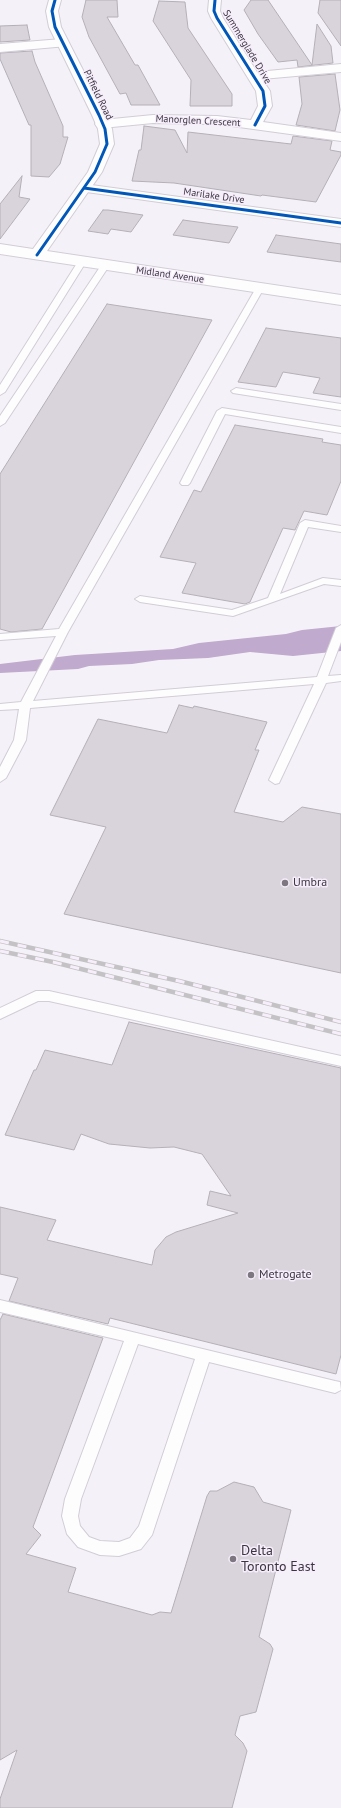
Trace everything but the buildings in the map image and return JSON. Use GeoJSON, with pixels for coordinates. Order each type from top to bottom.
{"type":"FeatureCollection","features":[{"type":"Feature","properties":{"kind":"street","name":"Pitfield Road"},"geometry":{"type":"LineString","coordinates":[[37,255],[98,167],[107,144],[102,124],[62,43],[53,19],[55,0]]}},
{"type":"Feature","properties":{"kind":"street","name":"Summerglade Drive"},"geometry":{"type":"LineString","coordinates":[[215,0],[214,11],[217,18],[256,76],[263,92],[265,106],[255,125]]}},
{"type":"Feature","properties":{"kind":"street"},"geometry":{"type":"LineString","coordinates":[[0,48],[62,43]]}},
{"type":"Feature","properties":{"kind":"street"},"geometry":{"type":"LineString","coordinates":[[256,76],[341,68]]}},
{"type":"Feature","properties":{"kind":"street","name":"Manorglen Crescent"},"geometry":{"type":"LineString","coordinates":[[102,124],[140,119],[185,119],[255,125],[341,137]]}},
{"type":"Feature","properties":{"kind":"street","name":"Marilake Drive"},"geometry":{"type":"LineString","coordinates":[[84,188],[341,223]]}},
{"type":"Feature","properties":{"kind":"street","name":"Midland Avenue"},"geometry":{"type":"LineString","coordinates":[[0,249],[105,266],[341,300]]}},
{"type":"Feature","properties":{"kind":"lane"},"geometry":{"type":"LineString","coordinates":[[0,392],[82,262]]}},
{"type":"Feature","properties":{"kind":"lane"},"geometry":{"type":"LineString","coordinates":[[0,423],[105,266]]}},
{"type":"Feature","properties":{"kind":"lane"},"geometry":{"type":"LineString","coordinates":[[0,778],[20,740],[25,704],[60,637],[260,288]]}},
{"type":"Feature","properties":{"kind":"lane"},"geometry":{"type":"LineString","coordinates":[[236,391],[341,407]]}},
{"type":"Feature","properties":{"kind":"lane"},"geometry":{"type":"LineString","coordinates":[[186,484],[222,412],[341,430]]}},
{"type":"Feature","properties":{"kind":"lane"},"geometry":{"type":"LineString","coordinates":[[272,600],[305,523],[341,529]]}},
{"type":"Feature","properties":{"kind":"lane"},"geometry":{"type":"LineString","coordinates":[[140,599],[233,613],[323,581],[341,583]]}},
{"type":"Feature","properties":{"kind":"lane"},"geometry":{"type":"LineString","coordinates":[[275,780],[321,681],[341,628]]}},
{"type":"Feature","properties":{"kind":"lane"},"geometry":{"type":"LineString","coordinates":[[0,637],[60,637]]}},
{"type":"Feature","properties":{"kind":"lane"},"geometry":{"type":"LineString","coordinates":[[0,707],[321,681],[341,678]]}},
{"type":"Feature","properties":{"kind":"lane"},"geometry":{"type":"LineString","coordinates":[[0,1014],[36,996],[49,996],[341,1061]]}},
{"type":"Feature","properties":{"kind":"lane"},"geometry":{"type":"LineString","coordinates":[[0,1306],[204,1354],[335,1387]]}},
{"type":"Feature","properties":{"kind":"lane"},"geometry":{"type":"LineString","coordinates":[[133,1337],[73,1499],[70,1516],[73,1529],[84,1542],[100,1548],[119,1549],[135,1544],[146,1530],[204,1354]]}},
{"type":"Feature","properties":{"kind":"shaded area"},"geometry":{"type":"Polygon","coordinates":[[[341,626],[341,651],[293,656],[250,652],[208,658],[159,660],[132,664],[89,666],[78,669],[0,673],[0,664],[75,655],[173,649],[199,643],[286,634],[302,630],[341,626]]]}},
{"type":"Feature","properties":{"kind":"railway"},"geometry":{"type":"LineString","coordinates":[[0,941],[179,981],[341,1022]]}},
{"type":"Feature","properties":{"kind":"railway"},"geometry":{"type":"LineString","coordinates":[[0,951],[53,962],[341,1034]]}},
{"type":"Feature","properties":{"kind":"cycle path"},"geometry":{"type":"LineString","coordinates":[[37,255],[95,172],[105,152],[107,144],[105,129],[99,115],[55,27],[52,11],[55,0]]}},
{"type":"Feature","properties":{"kind":"cycle path"},"geometry":{"type":"LineString","coordinates":[[215,0],[214,11],[217,18],[263,91],[265,106],[255,125]]}},
{"type":"Feature","properties":{"kind":"cycle path"},"geometry":{"type":"LineString","coordinates":[[84,188],[341,223]]}},
{"type":"Feature","properties":{"kind":"place","name":"Umbra"},"geometry":{"type":"Point","coordinates":[285,883]}},
{"type":"Feature","properties":{"kind":"place","name":"Metrogate"},"geometry":{"type":"Point","coordinates":[251,1275]}},
{"type":"Feature","properties":{"kind":"place","name":"Delta Toronto East"},"geometry":{"type":"Point","coordinates":[233,1559]}}]}
